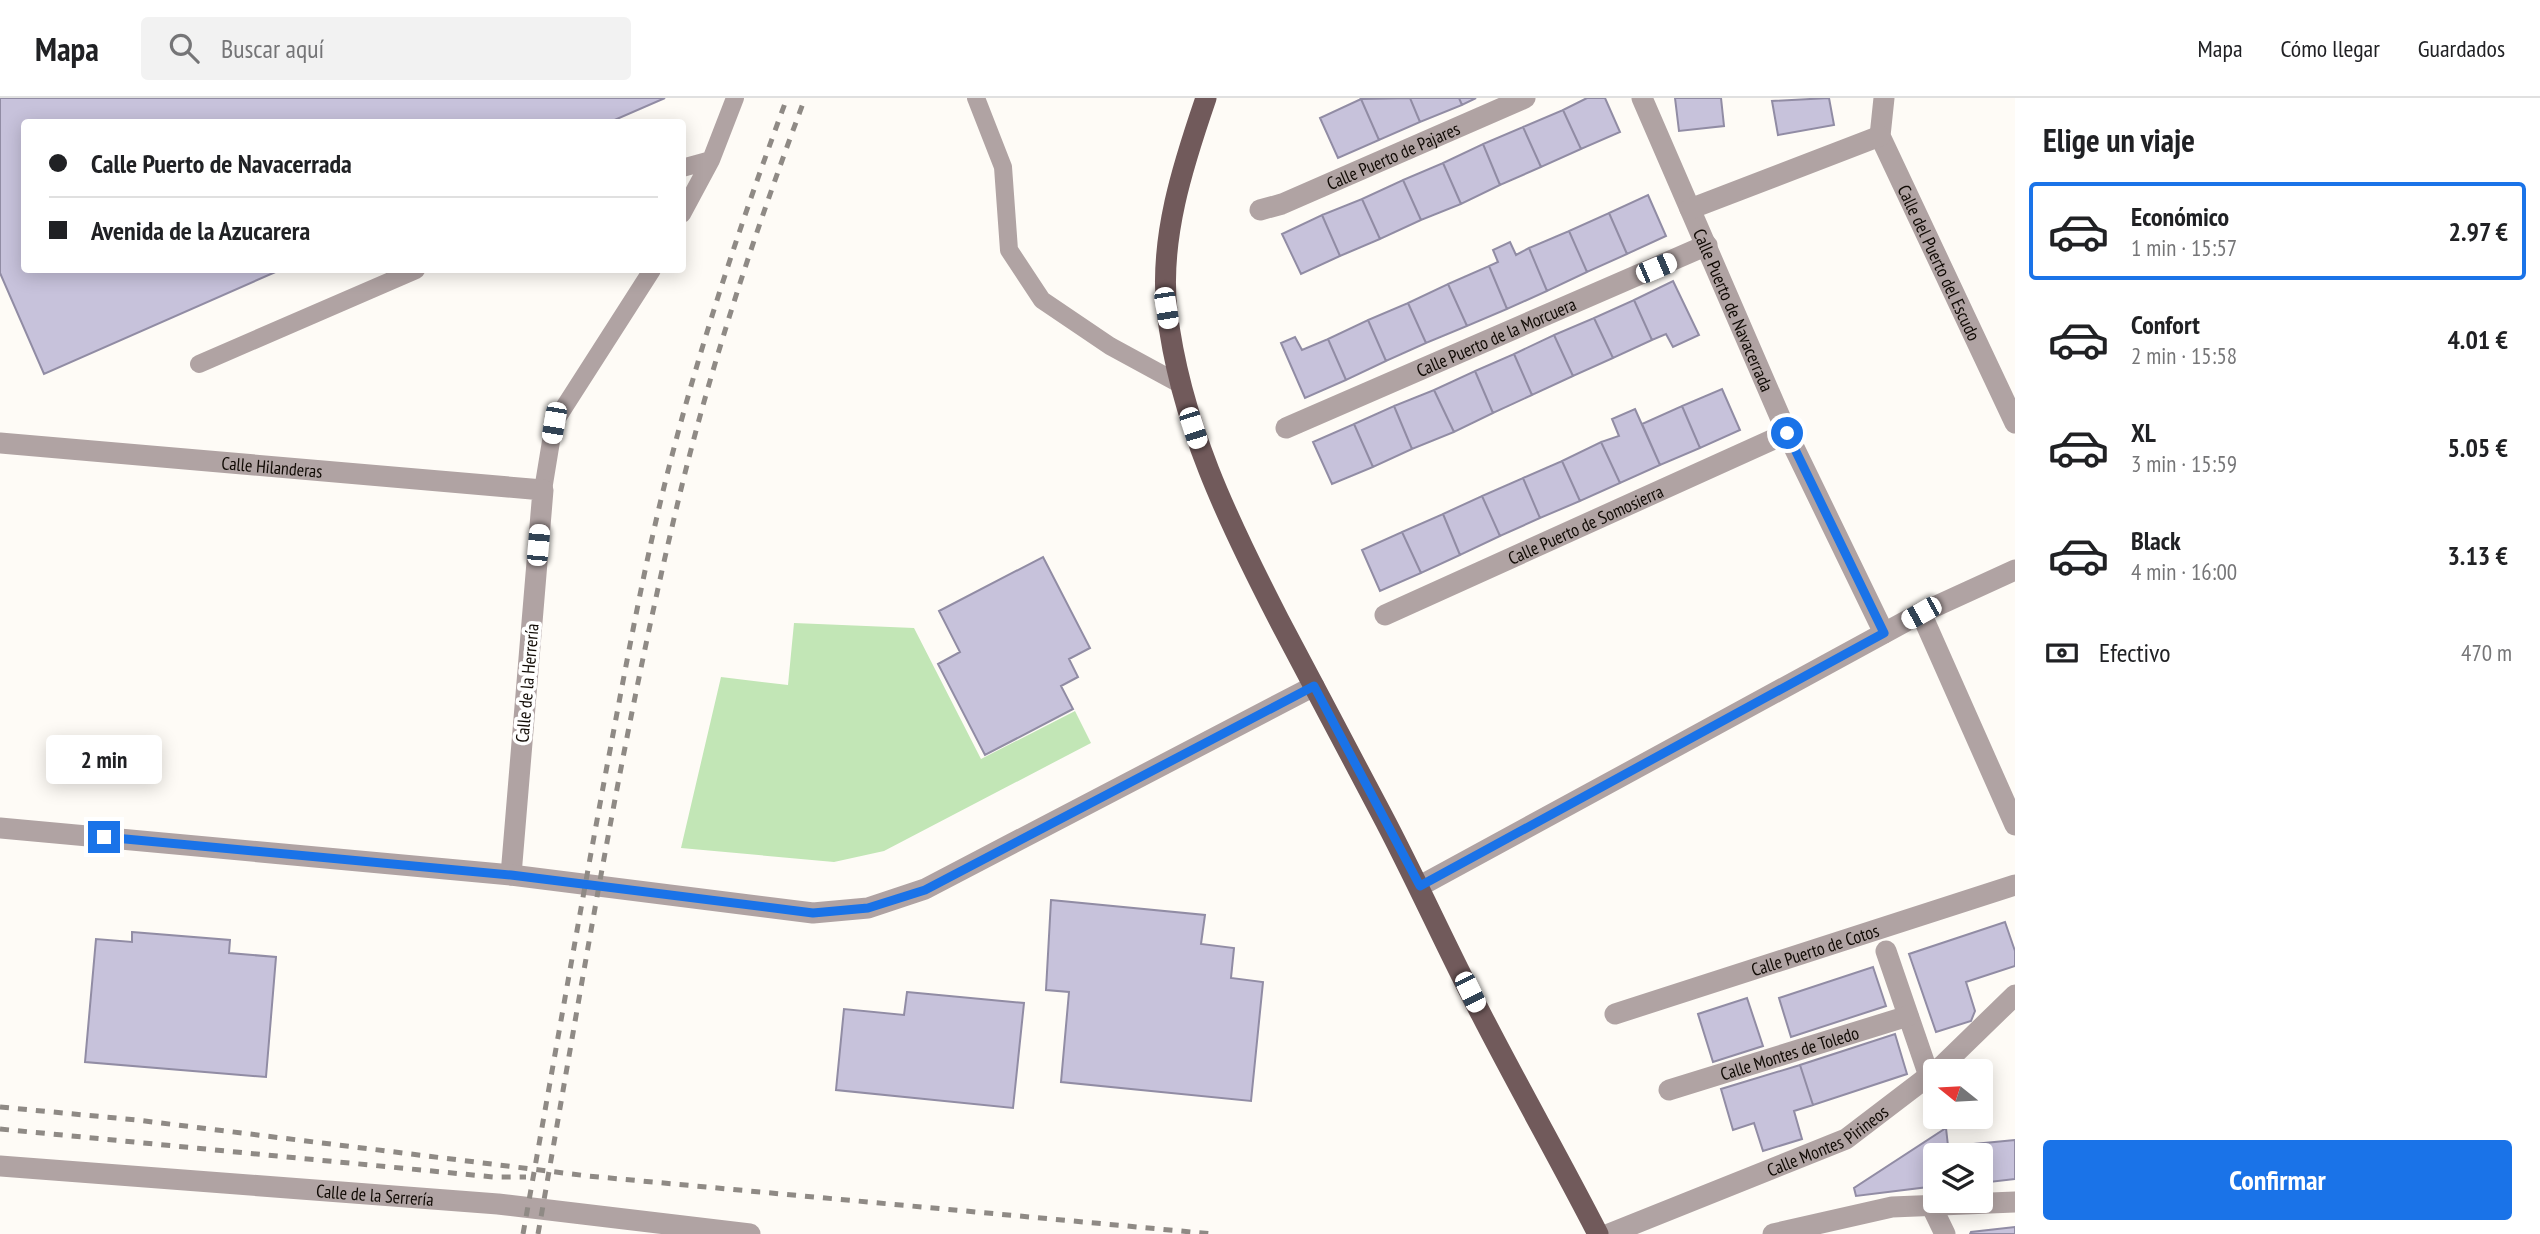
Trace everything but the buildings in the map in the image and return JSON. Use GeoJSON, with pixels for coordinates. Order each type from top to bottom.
{"type":"FeatureCollection","features":[{"type":"Feature","properties":{"kind":"main road"},"geometry":{"type":"LineString","coordinates":[[1206,98],[1186,156],[1166,256],[1166,308],[1178,383],[1208,472],[1314,686],[1420,886],[1480,1013],[1598,1234]]}},
{"type":"Feature","properties":{"kind":"street","name":"Calle Puerto de Pajares"},"geometry":{"type":"LineString","coordinates":[[1260,210],[1282,204],[1525,98]]}},
{"type":"Feature","properties":{"kind":"street","name":"Calle Puerto de Navacerrada"},"geometry":{"type":"LineString","coordinates":[[1642,98],[1787,433],[1884,633]]}},
{"type":"Feature","properties":{"kind":"street"},"geometry":{"type":"LineString","coordinates":[[1690,209],[1880,136],[1884,98]]}},
{"type":"Feature","properties":{"kind":"street","name":"Calle del Puerto del Escudo"},"geometry":{"type":"LineString","coordinates":[[1880,136],[2015,423]]}},
{"type":"Feature","properties":{"kind":"street","name":"Calle Puerto de la Morcuera"},"geometry":{"type":"LineString","coordinates":[[1286,428],[1707,246]]}},
{"type":"Feature","properties":{"kind":"street","name":"Calle Puerto de Somosierra"},"geometry":{"type":"LineString","coordinates":[[1385,615],[1787,433]]}},
{"type":"Feature","properties":{"kind":"street","name":"Calle Hilanderas"},"geometry":{"type":"LineString","coordinates":[[0,443],[542,490]]}},
{"type":"Feature","properties":{"kind":"street","name":"Calle de la Herrería"},"geometry":{"type":"LineString","coordinates":[[511,875],[542,490]]}},
{"type":"Feature","properties":{"kind":"street"},"geometry":{"type":"LineString","coordinates":[[1420,886],[1921,613],[2015,570]]}},
{"type":"Feature","properties":{"kind":"street"},"geometry":{"type":"LineString","coordinates":[[1921,613],[2015,825]]}},
{"type":"Feature","properties":{"kind":"street"},"geometry":{"type":"LineString","coordinates":[[0,828],[511,875],[813,913],[868,908],[925,890],[1314,686]]}},
{"type":"Feature","properties":{"kind":"street","name":"Calle Puerto de Cotos"},"geometry":{"type":"LineString","coordinates":[[1615,1014],[2015,885]]}},
{"type":"Feature","properties":{"kind":"street"},"geometry":{"type":"LineString","coordinates":[[1886,951],[1923,1059]]}},
{"type":"Feature","properties":{"kind":"street","name":"Calle Montes Pirineos"},"geometry":{"type":"LineString","coordinates":[[1947,1059],[2015,995]]}},
{"type":"Feature","properties":{"kind":"street","name":"Calle Montes de Toledo"},"geometry":{"type":"LineString","coordinates":[[1669,1090],[1908,1016]]}},
{"type":"Feature","properties":{"kind":"street","name":"Calle Montes Pirineos"},"geometry":{"type":"LineString","coordinates":[[1609,1234],[1846,1139],[1923,1081]]}},
{"type":"Feature","properties":{"kind":"street","name":"Calle de la Serrería"},"geometry":{"type":"LineString","coordinates":[[0,1166],[498,1204],[750,1234]]}},
{"type":"Feature","properties":{"kind":"street"},"geometry":{"type":"LineString","coordinates":[[1993,1204],[2015,1202]]}},
{"type":"Feature","properties":{"kind":"street"},"geometry":{"type":"LineString","coordinates":[[1773,1234],[1892,1207],[1923,1208]]}},
{"type":"Feature","properties":{"kind":"street"},"geometry":{"type":"LineString","coordinates":[[1934,1213],[1945,1234]]}},
{"type":"Feature","properties":{"kind":"lane"},"geometry":{"type":"LineString","coordinates":[[686,207],[711,160],[735,98]]}},
{"type":"Feature","properties":{"kind":"lane"},"geometry":{"type":"LineString","coordinates":[[976,98],[1003,167],[1009,250],[1042,300],[1110,346],[1178,383]]}},
{"type":"Feature","properties":{"kind":"lane"},"geometry":{"type":"LineString","coordinates":[[686,167],[711,160]]}},
{"type":"Feature","properties":{"kind":"lane"},"geometry":{"type":"LineString","coordinates":[[199,364],[409,273]]}},
{"type":"Feature","properties":{"kind":"lane"},"geometry":{"type":"LineString","coordinates":[[542,490],[554,423],[650,273]]}},
{"type":"Feature","properties":{"kind":"green space"},"geometry":{"type":"Polygon","coordinates":[[[794,623],[914,628],[981,759],[1075,711],[1091,743],[884,851],[834,862],[681,848],[721,677],[788,685],[794,623]]]}},
{"type":"Feature","properties":{"kind":"railway"},"geometry":{"type":"LineString","coordinates":[[523,1234],[607,766],[660,504],[681,420],[709,327],[738,235],[787,98]]}},
{"type":"Feature","properties":{"kind":"railway"},"geometry":{"type":"LineString","coordinates":[[538,1234],[623,757],[685,473],[697,425],[755,237],[805,98]]}},
{"type":"Feature","properties":{"kind":"railway"},"geometry":{"type":"LineString","coordinates":[[0,1107],[137,1120],[588,1176],[1213,1234]]}},
{"type":"Feature","properties":{"kind":"railway"},"geometry":{"type":"LineString","coordinates":[[0,1129],[493,1177],[526,1177]]}},
{"type":"Feature","properties":{"kind":"route"},"geometry":{"type":"LineString","coordinates":[[104,837],[511,875],[813,913],[868,908],[925,890],[1314,686],[1420,886],[1884,633],[1787,433]]}}]}
